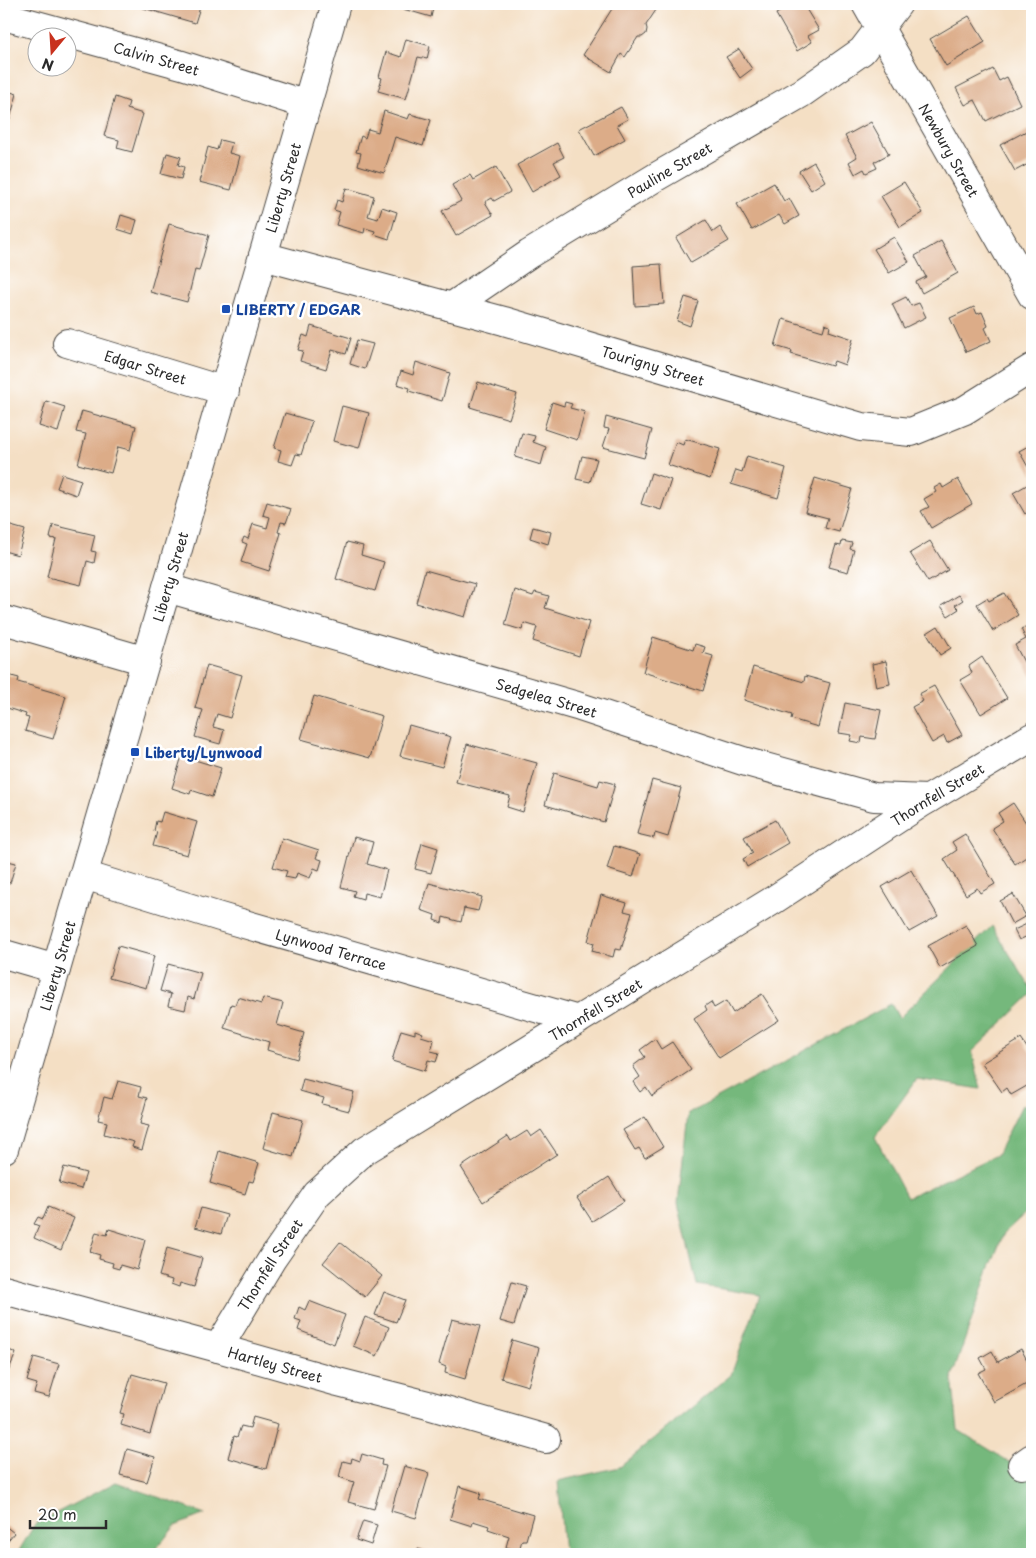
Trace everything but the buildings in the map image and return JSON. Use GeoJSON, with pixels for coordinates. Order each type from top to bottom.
{"type":"FeatureCollection","features":[{"type":"Feature","properties":{"kind":"street","name":"Liberty Street"},"geometry":{"type":"LineString","coordinates":[[4,1149],[336,4]]}},
{"type":"Feature","properties":{"kind":"street","name":"Newbury Street"},"geometry":{"type":"LineString","coordinates":[[866,4],[1028,278]]}},
{"type":"Feature","properties":{"kind":"street","name":"Pauline Street"},"geometry":{"type":"LineString","coordinates":[[451,307],[529,254],[665,172],[802,93],[862,51],[898,4]]}},
{"type":"Feature","properties":{"kind":"street","name":"Calvin Street"},"geometry":{"type":"LineString","coordinates":[[4,16],[182,65],[307,105]]}},
{"type":"Feature","properties":{"kind":"street","name":"Tourigny Street"},"geometry":{"type":"LineString","coordinates":[[263,256],[504,321],[860,428],[911,432],[965,410],[1032,368]]}},
{"type":"Feature","properties":{"kind":"street","name":"Edgar Street"},"geometry":{"type":"LineString","coordinates":[[68,343],[224,391]]}},
{"type":"Feature","properties":{"kind":"street","name":"Sedgelea Street"},"geometry":{"type":"LineString","coordinates":[[167,588],[577,706],[752,763],[874,796],[928,799]]}},
{"type":"Feature","properties":{"kind":"street"},"geometry":{"type":"LineString","coordinates":[[4,620],[146,661]]}},
{"type":"Feature","properties":{"kind":"street","name":"Thornfell Street"},"geometry":{"type":"LineString","coordinates":[[218,1348],[272,1259],[317,1194],[364,1151],[772,901],[928,799],[1032,736]]}},
{"type":"Feature","properties":{"kind":"street","name":"Lynwood Terrace"},"geometry":{"type":"LineString","coordinates":[[84,875],[230,920],[578,1020]]}},
{"type":"Feature","properties":{"kind":"street"},"geometry":{"type":"LineString","coordinates":[[4,954],[56,969]]}},
{"type":"Feature","properties":{"kind":"street","name":"Hartley Street"},"geometry":{"type":"LineString","coordinates":[[4,1290],[338,1382],[428,1404],[546,1439]]}},
{"type":"Feature","properties":{"kind":"green space"},"geometry":{"type":"Polygon","coordinates":[[[992,926],[1032,990],[1032,994],[972,1052],[981,1089],[917,1079],[875,1137],[907,1198],[997,1155],[1022,1105],[1032,1105],[1032,1207],[1004,1233],[988,1272],[952,1377],[958,1430],[1032,1476],[1032,1554],[564,1554],[558,1481],[620,1467],[731,1375],[760,1295],[697,1285],[678,1203],[688,1114],[891,1004],[899,1018],[992,926]]]}},
{"type":"Feature","properties":{"kind":"green space"},"geometry":{"type":"Polygon","coordinates":[[[116,1482],[205,1514],[175,1526],[152,1554],[17,1554],[35,1524],[116,1482]]]}},
{"type":"Feature","properties":{"kind":"place","name":"LIBERTY / EDGAR"},"geometry":{"type":"Point","coordinates":[226,309]}},
{"type":"Feature","properties":{"kind":"place","name":"Liberty/Lynwood"},"geometry":{"type":"Point","coordinates":[135,752]}}]}
